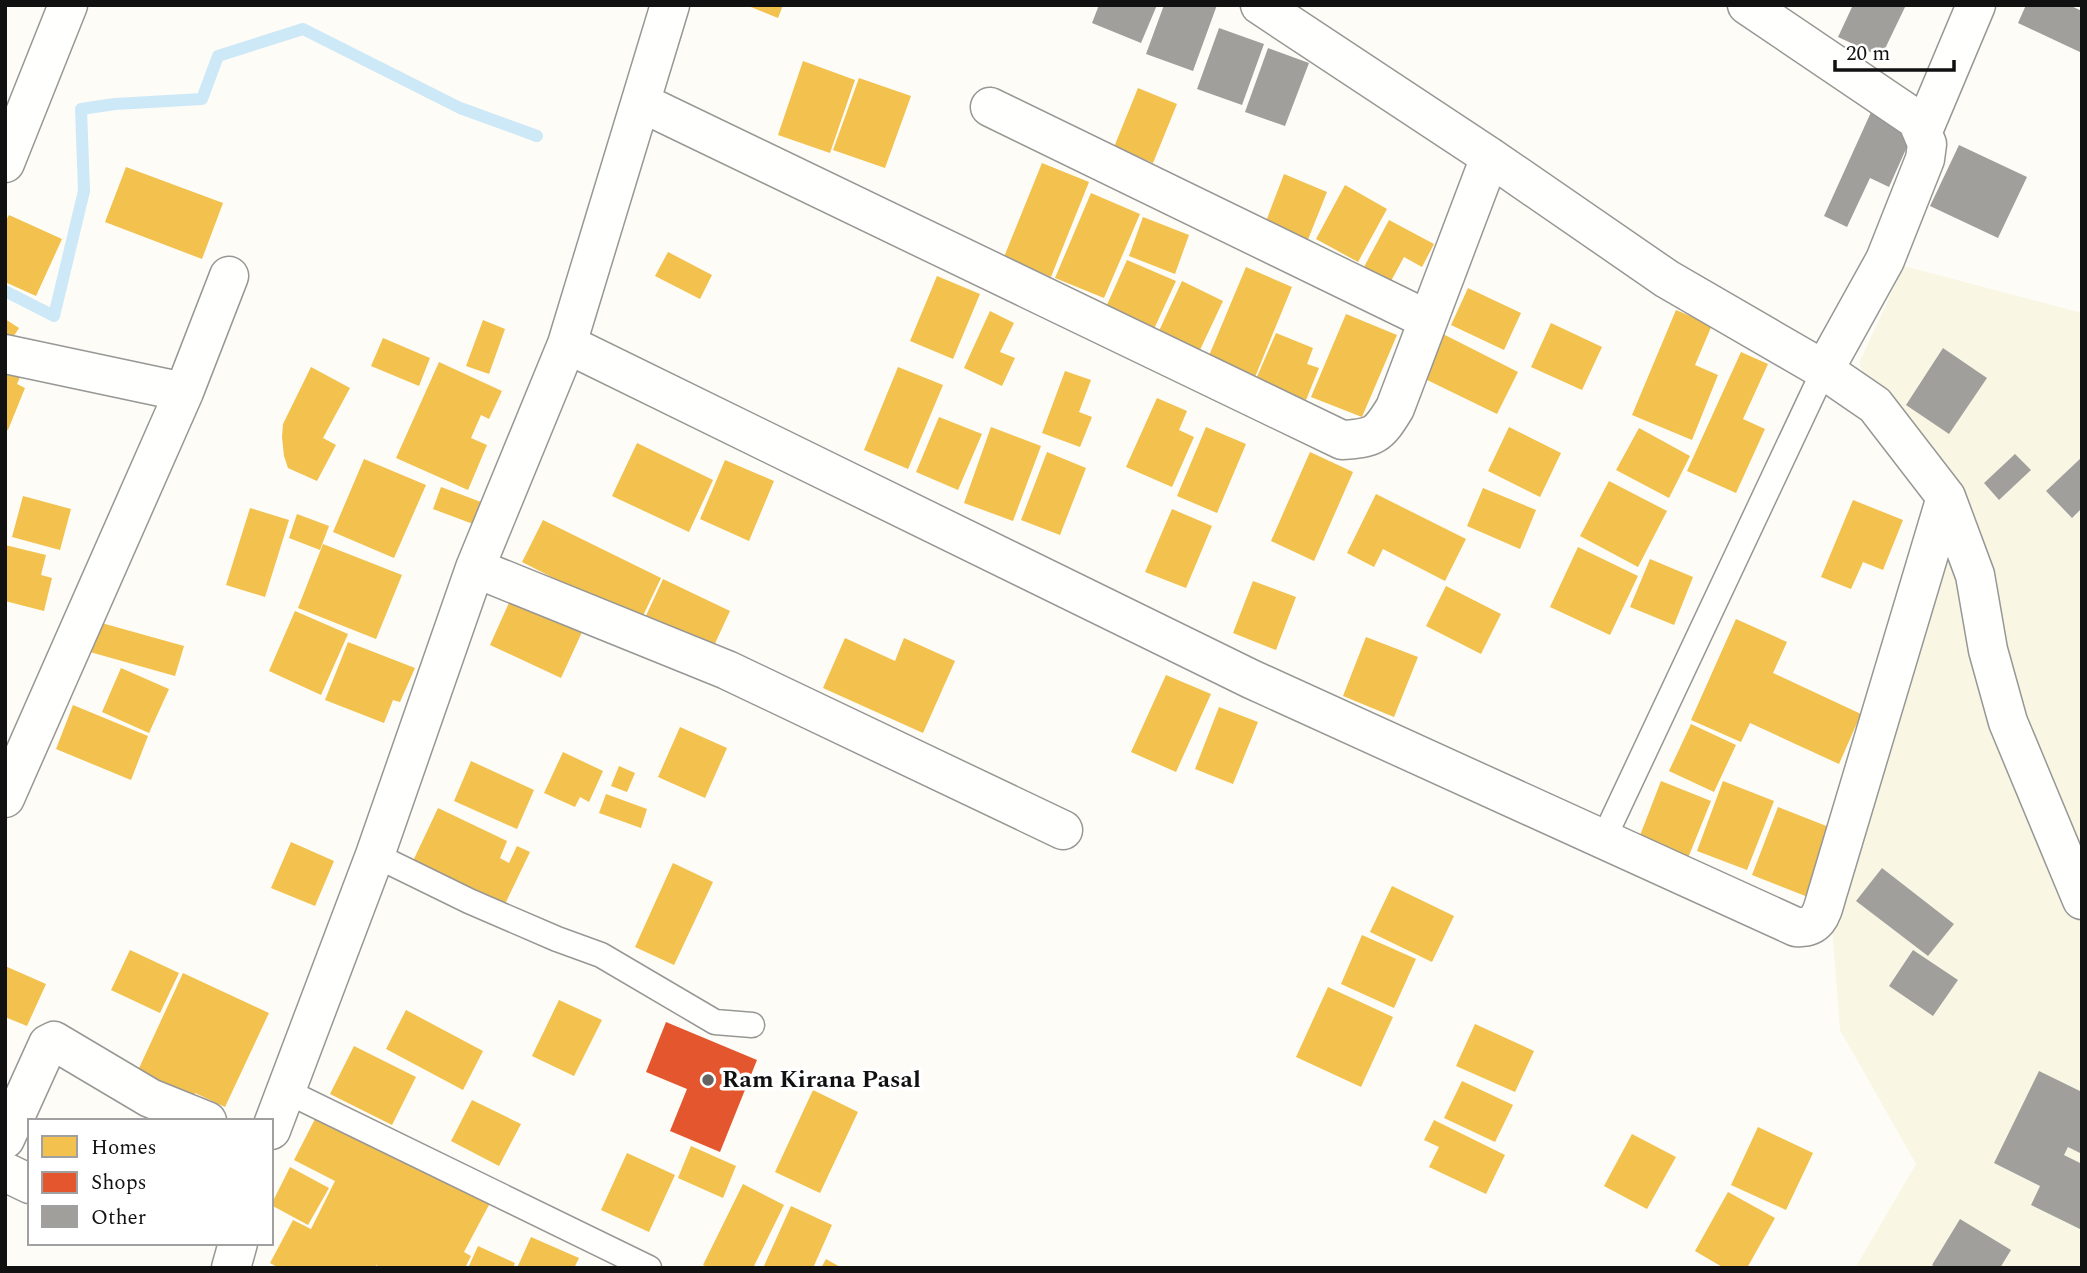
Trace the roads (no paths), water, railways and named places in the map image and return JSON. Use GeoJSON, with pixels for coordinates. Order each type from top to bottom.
{"type":"FeatureCollection","features":[{"type":"Feature","properties":{"kind":"street"},"geometry":{"type":"LineString","coordinates":[[5,163],[68,5]]}},
{"type":"Feature","properties":{"kind":"street"},"geometry":{"type":"LineString","coordinates":[[273,1125],[375,855],[475,568],[567,345],[670,5]]}},
{"type":"Feature","properties":{"kind":"street"},"geometry":{"type":"LineString","coordinates":[[1747,5],[1917,120],[1927,144],[1926,159],[1885,260],[1824,370]]}},
{"type":"Feature","properties":{"kind":"street"},"geometry":{"type":"LineString","coordinates":[[1923,131],[1976,5]]}},
{"type":"Feature","properties":{"kind":"street"},"geometry":{"type":"LineString","coordinates":[[1285,12],[1667,279],[1824,370],[1875,405],[1947,497],[1975,575],[1988,650],[2008,722],[2082,900]]}},
{"type":"Feature","properties":{"kind":"street"},"geometry":{"type":"LineString","coordinates":[[642,103],[1342,440],[1364,439],[1382,430],[1395,408],[1490,157]]}},
{"type":"Feature","properties":{"kind":"street"},"geometry":{"type":"LineString","coordinates":[[990,107],[1428,320]]}},
{"type":"Feature","properties":{"kind":"street"},"geometry":{"type":"LineString","coordinates":[[5,798],[184,392],[229,276]]}},
{"type":"Feature","properties":{"kind":"street"},"geometry":{"type":"LineString","coordinates":[[567,345],[1251,679],[1796,927],[1812,926],[1817,922],[1947,497]]}},
{"type":"Feature","properties":{"kind":"street"},"geometry":{"type":"LineString","coordinates":[[5,354],[184,392]]}},
{"type":"Feature","properties":{"kind":"street"},"geometry":{"type":"LineString","coordinates":[[475,568],[726,670],[1063,830]]}},
{"type":"Feature","properties":{"kind":"street"},"geometry":{"type":"LineString","coordinates":[[5,1139],[48,1044],[54,1041],[150,1098],[202,1119]]}},
{"type":"Feature","properties":{"kind":"street"},"geometry":{"type":"LineString","coordinates":[[5,1172],[28,1183]]}},
{"type":"Feature","properties":{"kind":"lane"},"geometry":{"type":"LineString","coordinates":[[1603,840],[1824,370]]}},
{"type":"Feature","properties":{"kind":"lane"},"geometry":{"type":"LineString","coordinates":[[375,855],[469,901],[601,955],[715,1022],[752,1025]]}},
{"type":"Feature","properties":{"kind":"lane"},"geometry":{"type":"LineString","coordinates":[[286,1091],[649,1268]]}},
{"type":"Feature","properties":{"kind":"waterway"},"geometry":{"type":"LineString","coordinates":[[5,291],[54,316],[84,191],[81,109],[115,104],[202,99],[218,56],[303,29],[460,108],[537,136]]}},
{"type":"Feature","properties":{"kind":"place","name":"Ram Kirana Pasal"},"geometry":{"type":"Point","coordinates":[708,1080]}}]}
